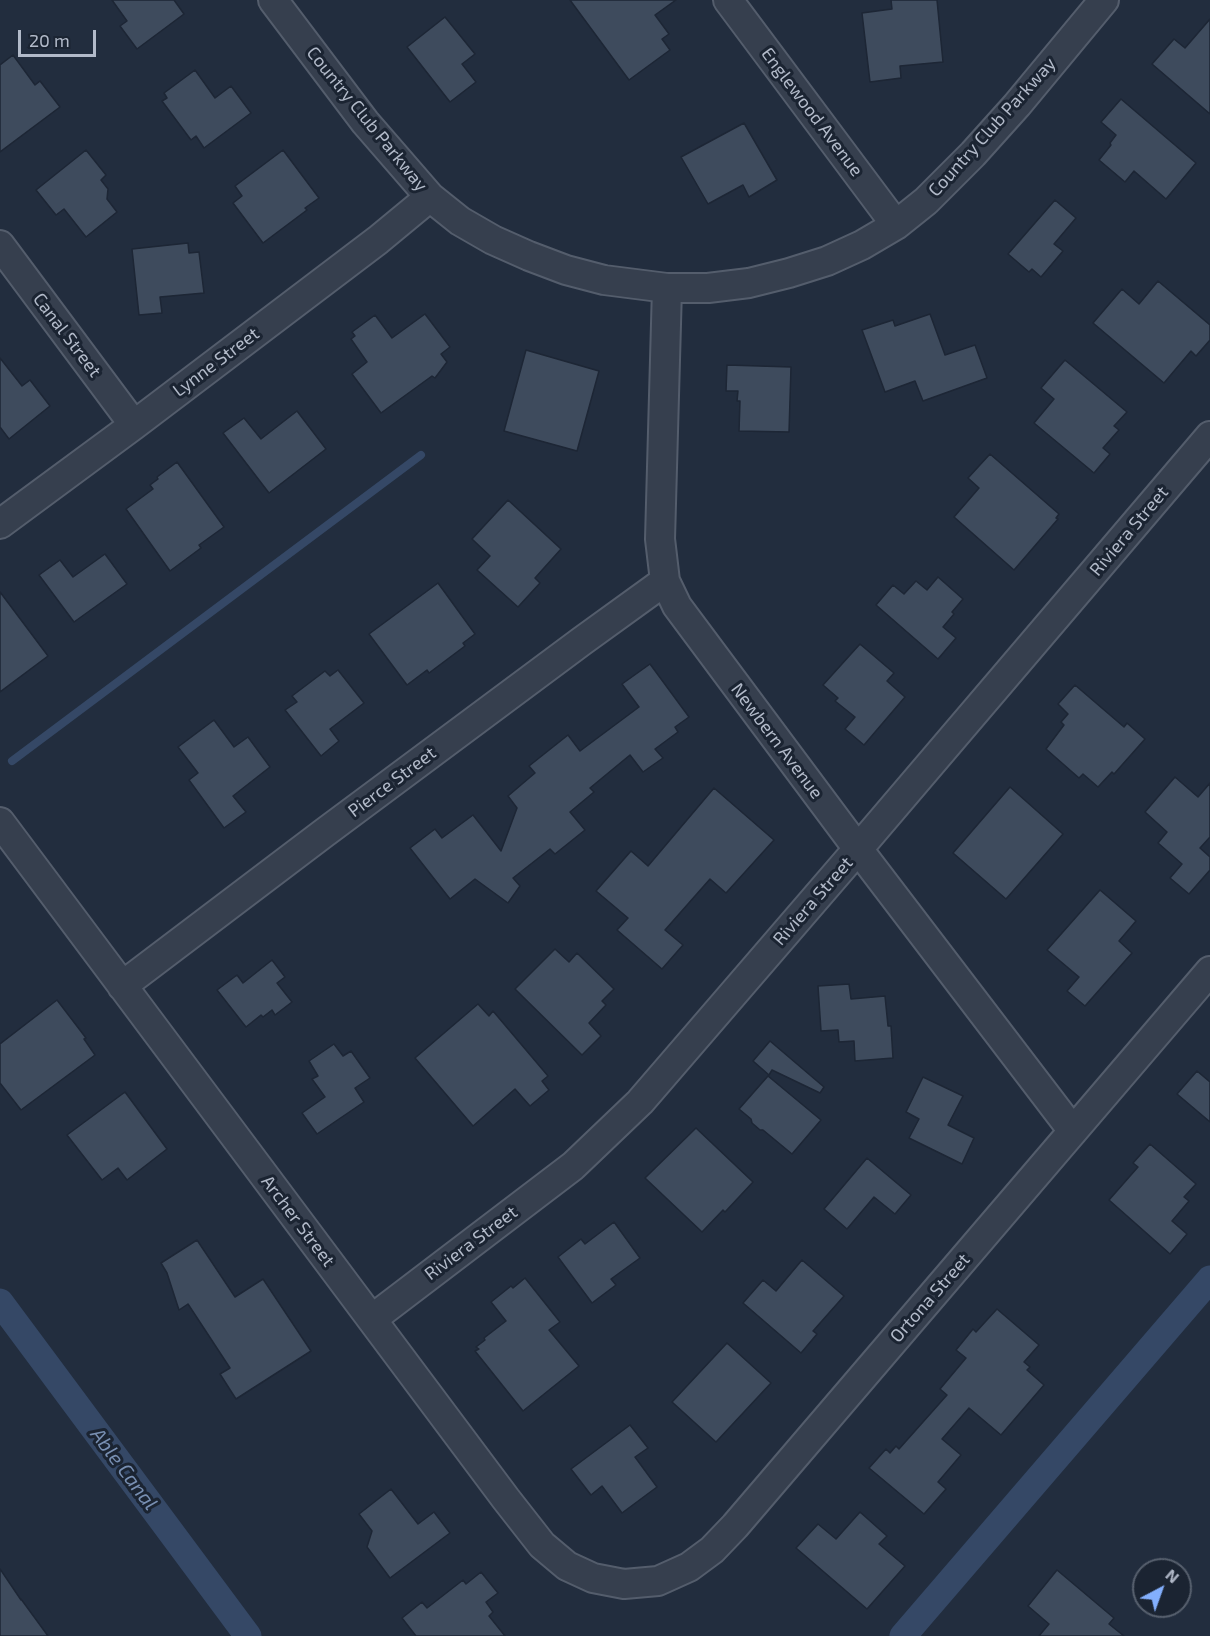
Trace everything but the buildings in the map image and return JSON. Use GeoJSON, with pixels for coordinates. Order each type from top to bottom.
{"type":"FeatureCollection","features":[{"type":"Feature","properties":{"kind":"street","name":"Country Club Parkway"},"geometry":{"type":"LineString","coordinates":[[273,0],[365,122],[430,197],[460,221],[494,240],[566,270],[604,280],[667,288],[708,288],[749,283],[789,273],[827,261],[862,245],[896,225],[926,201],[973,154],[1104,0]]}},
{"type":"Feature","properties":{"kind":"street","name":"Englewood Avenue"},"geometry":{"type":"LineString","coordinates":[[728,0],[896,225]]}},
{"type":"Feature","properties":{"kind":"street","name":"Lynne Street"},"geometry":{"type":"LineString","coordinates":[[0,524],[378,240],[430,197]]}},
{"type":"Feature","properties":{"kind":"street","name":"Canal Street"},"geometry":{"type":"LineString","coordinates":[[0,245],[134,425]]}},
{"type":"Feature","properties":{"kind":"street","name":"Newbern Avenue"},"geometry":{"type":"LineString","coordinates":[[667,288],[660,539],[665,581],[677,606],[858,849],[1073,1131]]}},
{"type":"Feature","properties":{"kind":"street","name":"Riviera Street"},"geometry":{"type":"LineString","coordinates":[[372,1319],[573,1166],[640,1102],[1210,436]]}},
{"type":"Feature","properties":{"kind":"street","name":"Pierce Street"},"geometry":{"type":"LineString","coordinates":[[122,986],[582,640],[665,581]]}},
{"type":"Feature","properties":{"kind":"street","name":"Archer Street"},"geometry":{"type":"LineString","coordinates":[[0,822],[542,1545],[567,1566],[593,1578],[624,1584]]}},
{"type":"Feature","properties":{"kind":"street","name":"Ortona Street"},"geometry":{"type":"LineString","coordinates":[[624,1584],[658,1581],[689,1568],[712,1550],[735,1526],[1210,971]]}},
{"type":"Feature","properties":{"kind":"waterway"},"geometry":{"type":"LineString","coordinates":[[12,761],[421,455]]}},
{"type":"Feature","properties":{"kind":"waterway"},"geometry":{"type":"LineString","coordinates":[[903,1636],[1210,1279]]}},
{"type":"Feature","properties":{"kind":"waterway","name":"Able Canal"},"geometry":{"type":"LineString","coordinates":[[0,1302],[248,1636]]}}]}
